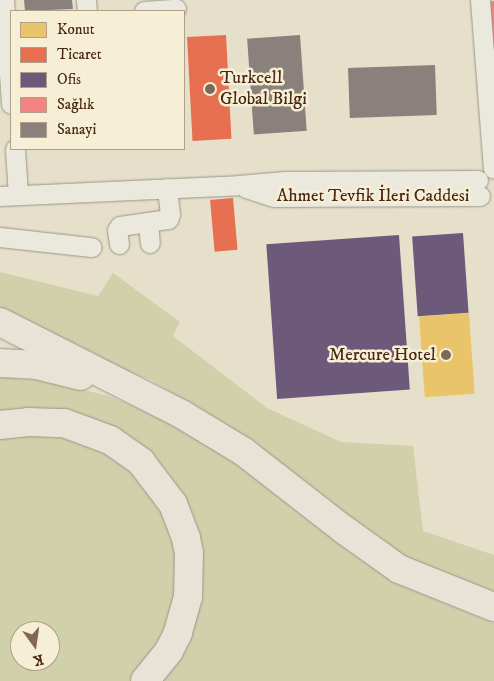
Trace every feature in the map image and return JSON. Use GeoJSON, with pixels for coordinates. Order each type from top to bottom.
{"type":"FeatureCollection","features":[{"type":"Feature","properties":{"kind":"highway"},"geometry":{"type":"LineString","coordinates":[[0,322],[183,416],[244,452],[343,529],[399,568],[494,607]]}},
{"type":"Feature","properties":{"kind":"highway"},"geometry":{"type":"LineString","coordinates":[[0,363],[36,366],[108,379]]}},
{"type":"Feature","properties":{"kind":"highway"},"geometry":{"type":"LineString","coordinates":[[0,425],[55,422],[95,433],[126,450],[141,462],[173,504],[186,538],[189,553],[188,597],[178,633],[169,651],[145,681]]}},
{"type":"Feature","properties":{"kind":"street"},"geometry":{"type":"LineString","coordinates":[[4,0],[10,90]]}},
{"type":"Feature","properties":{"kind":"street"},"geometry":{"type":"LineString","coordinates":[[480,0],[488,184]]}},
{"type":"Feature","properties":{"kind":"street"},"geometry":{"type":"LineString","coordinates":[[152,10],[176,7]]}},
{"type":"Feature","properties":{"kind":"street"},"geometry":{"type":"LineString","coordinates":[[9,195],[14,150]]}},
{"type":"Feature","properties":{"kind":"street","name":"Ahmet Tevfik İleri Caddesi"},"geometry":{"type":"LineString","coordinates":[[9,195],[238,186],[274,197],[488,184]]}},
{"type":"Feature","properties":{"kind":"street"},"geometry":{"type":"LineString","coordinates":[[118,244],[117,230],[120,226],[162,221],[169,217],[167,188]]}},
{"type":"Feature","properties":{"kind":"street"},"geometry":{"type":"LineString","coordinates":[[148,222],[150,243]]}},
{"type":"Feature","properties":{"kind":"street"},"geometry":{"type":"LineString","coordinates":[[0,237],[91,247]]}},
{"type":"Feature","properties":{"kind":"green space"},"geometry":{"type":"Polygon","coordinates":[[[0,272],[98,296],[113,273],[180,322],[173,336],[267,408],[341,442],[413,446],[423,531],[494,555],[494,594],[403,558],[229,428],[151,380],[104,362],[0,314],[0,272]]]}},
{"type":"Feature","properties":{"kind":"green space"},"geometry":{"type":"Polygon","coordinates":[[[0,377],[48,381],[109,396],[164,419],[213,445],[336,540],[409,588],[494,623],[494,681],[157,681],[188,629],[162,470],[138,442],[93,423],[0,417],[0,377]]]}},
{"type":"Feature","properties":{"kind":"green space"},"geometry":{"type":"Polygon","coordinates":[[[44,431],[99,445],[147,481],[181,552],[171,631],[132,681],[0,681],[0,435],[44,431]]]}},
{"type":"Feature","properties":{"kind":"building: Konut","name":"Mercure Hotel"},"geometry":{"type":"Polygon","coordinates":[[[469,313],[475,394],[425,397],[419,316],[469,313]]]}},
{"type":"Feature","properties":{"kind":"building: Ticaret","name":"Turkcell Global Bilgi"},"geometry":{"type":"Polygon","coordinates":[[[226,35],[231,139],[192,141],[187,37],[226,35]]]}},
{"type":"Feature","properties":{"kind":"building: Ticaret"},"geometry":{"type":"Polygon","coordinates":[[[233,198],[238,250],[215,252],[210,200],[233,198]]]}},
{"type":"Feature","properties":{"kind":"building: Ofis"},"geometry":{"type":"Polygon","coordinates":[[[463,233],[469,313],[418,316],[412,237],[463,233]]]}},
{"type":"Feature","properties":{"kind":"building: Ofis"},"geometry":{"type":"Polygon","coordinates":[[[399,235],[410,390],[277,399],[266,244],[399,235]]]}},
{"type":"Feature","properties":{"kind":"building: Sağlık"},"geometry":{"type":"Polygon","coordinates":[[[487,1],[494,1],[494,56],[493,56],[487,1]]]}},
{"type":"Feature","properties":{"kind":"building: Sanayi"},"geometry":{"type":"Polygon","coordinates":[[[24,0],[72,0],[73,9],[25,10],[24,0]]]}},
{"type":"Feature","properties":{"kind":"building: Sanayi"},"geometry":{"type":"Polygon","coordinates":[[[300,35],[307,131],[254,134],[247,39],[300,35]]]}},
{"type":"Feature","properties":{"kind":"building: Sanayi"},"geometry":{"type":"Polygon","coordinates":[[[435,65],[437,115],[350,118],[348,68],[435,65]]]}},
{"type":"Feature","properties":{"kind":"place","name":"Turkcell Global Bilgi"},"geometry":{"type":"Point","coordinates":[210,89]}},
{"type":"Feature","properties":{"kind":"place","name":"Mercure Hotel"},"geometry":{"type":"Point","coordinates":[446,355]}}]}
